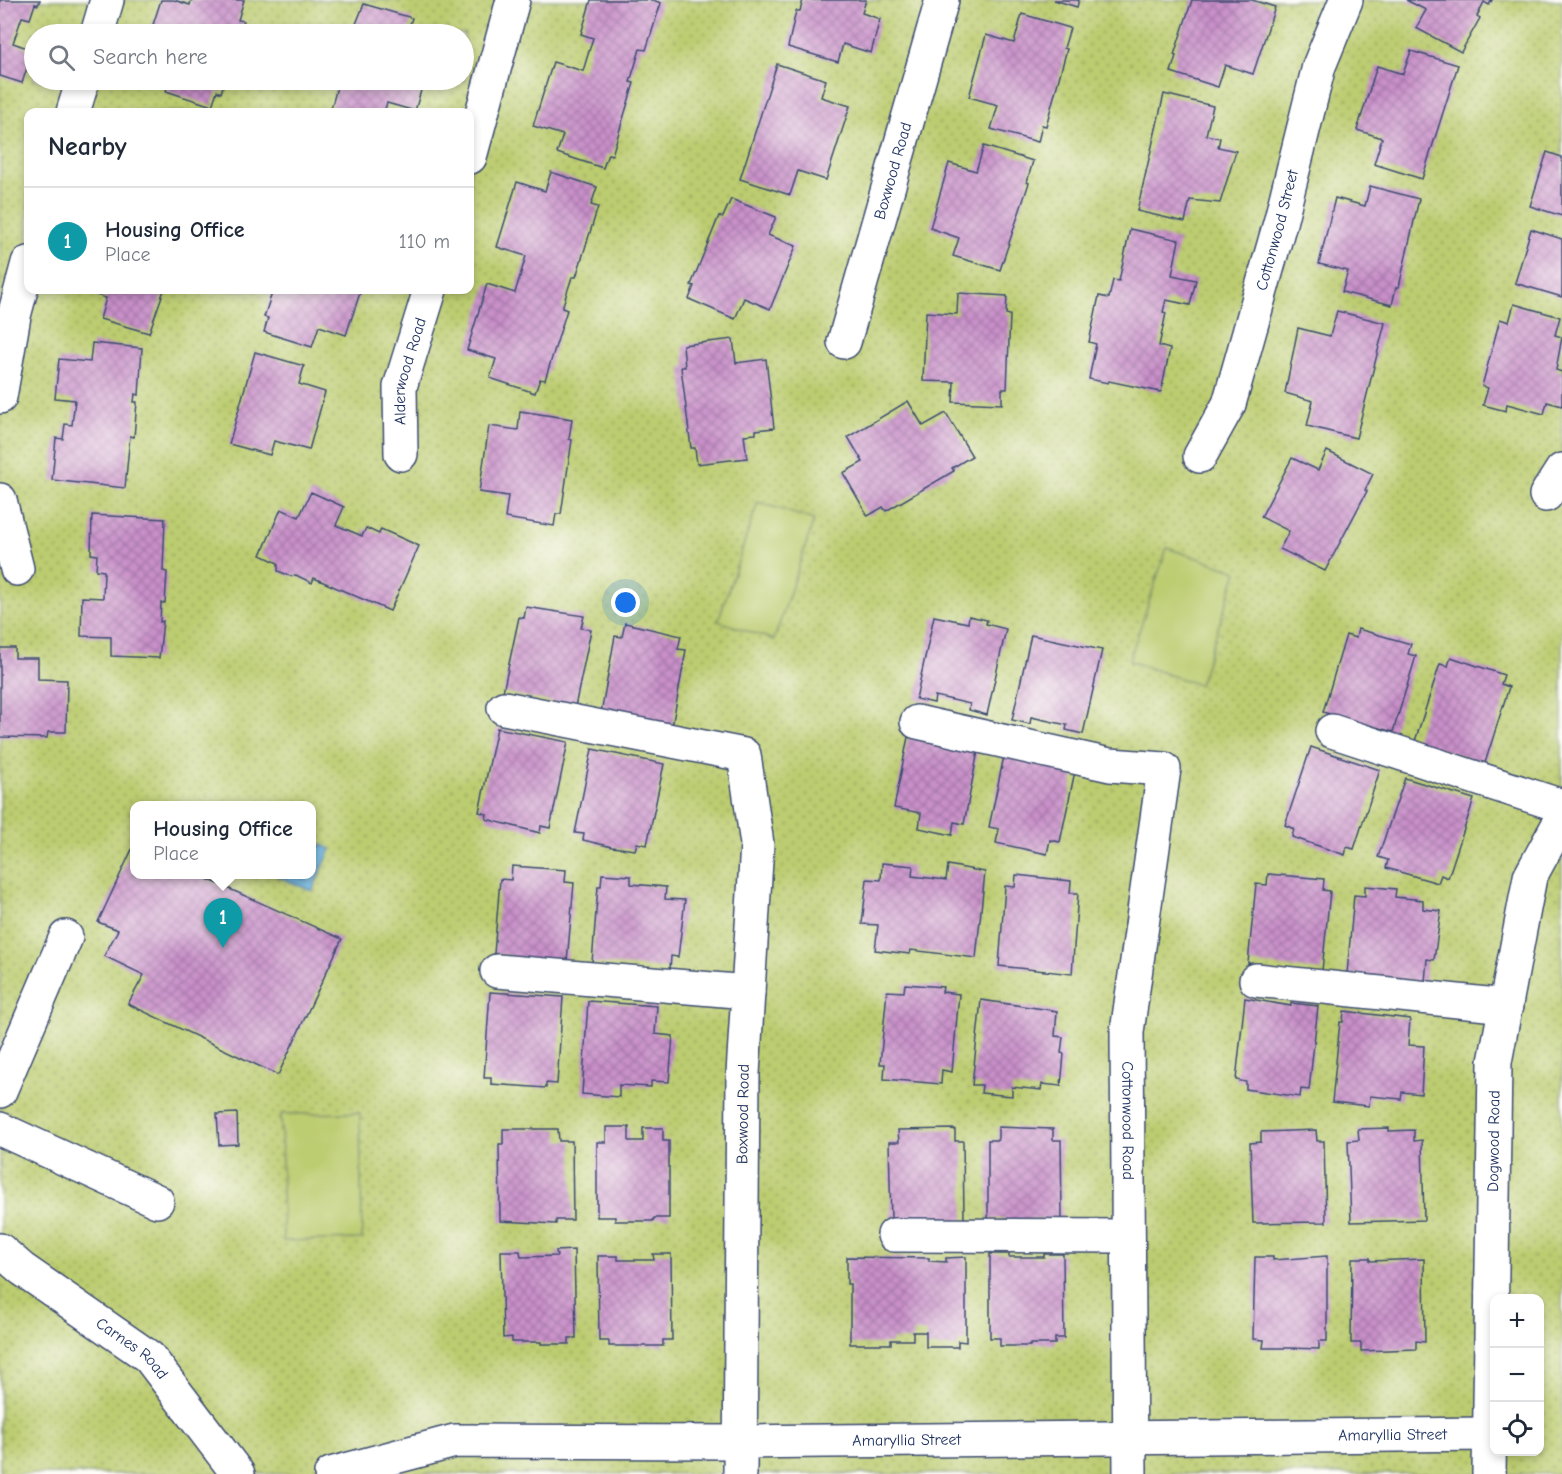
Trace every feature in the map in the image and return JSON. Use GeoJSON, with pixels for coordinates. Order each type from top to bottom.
{"type":"FeatureCollection","features":[{"type":"Feature","properties":{"kind":"street"},"geometry":{"type":"LineString","coordinates":[[100,24],[107,0]]}},
{"type":"Feature","properties":{"kind":"street"},"geometry":{"type":"LineString","coordinates":[[474,142],[513,0]]}},
{"type":"Feature","properties":{"kind":"street","name":"Boxwood Road"},"geometry":{"type":"LineString","coordinates":[[844,342],[942,0]]}},
{"type":"Feature","properties":{"kind":"street","name":"Cottonwood Street"},"geometry":{"type":"LineString","coordinates":[[1200,456],[1229,404],[1280,223],[1319,66],[1346,0]]}},
{"type":"Feature","properties":{"kind":"street"},"geometry":{"type":"LineString","coordinates":[[74,108],[80,90]]}},
{"type":"Feature","properties":{"kind":"street"},"geometry":{"type":"LineString","coordinates":[[0,397],[14,316],[24,279]]}},
{"type":"Feature","properties":{"kind":"street","name":"Alderwood Road"},"geometry":{"type":"LineString","coordinates":[[401,454],[400,387],[429,294]]}},
{"type":"Feature","properties":{"kind":"street"},"geometry":{"type":"LineString","coordinates":[[0,500],[17,569]]}},
{"type":"Feature","properties":{"kind":"street","name":"Boxwood Road"},"geometry":{"type":"LineString","coordinates":[[504,708],[744,755],[757,844],[742,1074],[740,1458]]}},
{"type":"Feature","properties":{"kind":"street","name":"Cottonwood Road"},"geometry":{"type":"LineString","coordinates":[[918,722],[1110,765],[1164,769],[1127,1032],[1130,1474]]}},
{"type":"Feature","properties":{"kind":"street"},"geometry":{"type":"LineString","coordinates":[[1332,731],[1562,806]]}},
{"type":"Feature","properties":{"kind":"street","name":"Dogwood Road"},"geometry":{"type":"LineString","coordinates":[[1489,1474],[1487,1434],[1495,1062],[1530,876],[1562,818]]}},
{"type":"Feature","properties":{"kind":"street"},"geometry":{"type":"LineString","coordinates":[[0,1091],[66,937]]}},
{"type":"Feature","properties":{"kind":"street"},"geometry":{"type":"LineString","coordinates":[[497,971],[748,992]]}},
{"type":"Feature","properties":{"kind":"street"},"geometry":{"type":"LineString","coordinates":[[1256,980],[1506,1006]]}},
{"type":"Feature","properties":{"kind":"street"},"geometry":{"type":"LineString","coordinates":[[0,1129],[157,1201]]}},
{"type":"Feature","properties":{"kind":"street"},"geometry":{"type":"LineString","coordinates":[[894,1235],[1128,1236]]}},
{"type":"Feature","properties":{"kind":"street","name":"Carnes Road"},"geometry":{"type":"LineString","coordinates":[[0,1250],[22,1269],[149,1357],[238,1474]]}},
{"type":"Feature","properties":{"kind":"street","name":"Amaryllia Street"},"geometry":{"type":"LineString","coordinates":[[331,1474],[455,1441],[740,1458],[1130,1438],[1487,1434]]}},
{"type":"Feature","properties":{"kind":"green space"},"geometry":{"type":"Polygon","coordinates":[[[0,0],[1562,0],[1562,1474],[0,1474],[0,0]]]}},
{"type":"Feature","properties":{"kind":"green space"},"geometry":{"type":"Polygon","coordinates":[[[758,502],[814,520],[774,640],[718,621],[758,502]]]}},
{"type":"Feature","properties":{"kind":"green space"},"geometry":{"type":"Polygon","coordinates":[[[1167,548],[1237,571],[1199,685],[1129,661],[1167,548]]]}},
{"type":"Feature","properties":{"kind":"green space"},"geometry":{"type":"Polygon","coordinates":[[[360,1113],[362,1239],[283,1241],[281,1114],[360,1113]]]}},
{"type":"Feature","properties":{"kind":"water"},"geometry":{"type":"Polygon","coordinates":[[[316,843],[331,849],[312,891],[284,879],[316,879],[316,843]]]}},
{"type":"Feature","properties":{"kind":"building"},"geometry":{"type":"Polygon","coordinates":[[[0,0],[40,0],[38,5],[35,4],[30,19],[22,17],[13,43],[24,47],[22,83],[0,76],[0,0]]]}},
{"type":"Feature","properties":{"kind":"building"},"geometry":{"type":"Polygon","coordinates":[[[161,0],[174,0],[190,5],[191,0],[244,0],[238,20],[244,21],[243,24],[153,24],[161,0]]]}},
{"type":"Feature","properties":{"kind":"building"},"geometry":{"type":"Polygon","coordinates":[[[591,0],[653,0],[661,3],[646,50],[640,49],[630,82],[634,83],[612,155],[608,154],[603,168],[557,153],[563,135],[533,126],[553,62],[583,71],[593,38],[581,34],[591,0]]]}},
{"type":"Feature","properties":{"kind":"building"},"geometry":{"type":"Polygon","coordinates":[[[803,0],[866,0],[862,13],[880,19],[871,53],[843,44],[838,62],[788,47],[796,11],[800,11],[803,0]]]}},
{"type":"Feature","properties":{"kind":"building"},"geometry":{"type":"Polygon","coordinates":[[[1054,0],[1079,0],[1077,7],[1054,0]]]}},
{"type":"Feature","properties":{"kind":"building"},"geometry":{"type":"Polygon","coordinates":[[[1192,0],[1252,0],[1275,7],[1253,74],[1225,65],[1218,87],[1171,72],[1176,56],[1174,55],[1192,0]]]}},
{"type":"Feature","properties":{"kind":"building"},"geometry":{"type":"Polygon","coordinates":[[[1406,0],[1492,0],[1489,5],[1484,2],[1477,16],[1480,18],[1461,52],[1416,28],[1426,10],[1406,0]]]}},
{"type":"Feature","properties":{"kind":"building"},"geometry":{"type":"Polygon","coordinates":[[[364,4],[412,18],[410,24],[356,24],[364,4]]]}},
{"type":"Feature","properties":{"kind":"building"},"geometry":{"type":"Polygon","coordinates":[[[1022,14],[1070,28],[1064,48],[1067,49],[1046,126],[1042,125],[1038,142],[991,129],[998,105],[969,97],[986,35],[1014,43],[1022,14]]]}},
{"type":"Feature","properties":{"kind":"building"},"geometry":{"type":"Polygon","coordinates":[[[1411,51],[1458,65],[1422,179],[1374,164],[1382,138],[1357,130],[1377,66],[1403,74],[1411,51]]]}},
{"type":"Feature","properties":{"kind":"building"},"geometry":{"type":"Polygon","coordinates":[[[777,64],[826,80],[821,97],[850,106],[826,180],[798,171],[790,195],[740,179],[777,64]]]}},
{"type":"Feature","properties":{"kind":"building"},"geometry":{"type":"Polygon","coordinates":[[[222,90],[221,93],[217,91],[212,106],[166,91],[222,90]]]}},
{"type":"Feature","properties":{"kind":"building"},"geometry":{"type":"Polygon","coordinates":[[[336,90],[421,90],[416,108],[404,108],[387,103],[385,108],[331,108],[336,90]]]}},
{"type":"Feature","properties":{"kind":"building"},"geometry":{"type":"Polygon","coordinates":[[[1164,94],[1213,106],[1206,135],[1220,138],[1218,147],[1236,151],[1220,203],[1190,200],[1185,222],[1137,211],[1164,94]]]}},
{"type":"Feature","properties":{"kind":"building"},"geometry":{"type":"Polygon","coordinates":[[[984,146],[1033,161],[1027,182],[1029,183],[1000,270],[953,256],[959,238],[930,228],[949,163],[976,171],[984,146]]]}},
{"type":"Feature","properties":{"kind":"building"},"geometry":{"type":"Polygon","coordinates":[[[1547,152],[1562,157],[1562,216],[1530,206],[1547,152]]]}},
{"type":"Feature","properties":{"kind":"building"},"geometry":{"type":"Polygon","coordinates":[[[551,172],[597,187],[591,205],[598,207],[576,277],[572,277],[562,308],[567,310],[545,380],[540,379],[535,393],[490,378],[496,359],[467,350],[487,284],[515,293],[526,256],[497,247],[517,182],[545,191],[551,172]]]}},
{"type":"Feature","properties":{"kind":"building"},"geometry":{"type":"Polygon","coordinates":[[[1370,186],[1419,199],[1399,287],[1396,287],[1392,305],[1342,292],[1348,271],[1319,264],[1335,198],[1365,206],[1370,186]]]}},
{"type":"Feature","properties":{"kind":"building"},"geometry":{"type":"Polygon","coordinates":[[[731,199],[776,217],[768,235],[796,246],[770,309],[744,298],[735,319],[689,299],[694,286],[691,285],[719,216],[723,217],[731,199]]]}},
{"type":"Feature","properties":{"kind":"building"},"geometry":{"type":"Polygon","coordinates":[[[1130,229],[1179,240],[1172,275],[1196,280],[1190,305],[1166,300],[1163,312],[1166,313],[1159,346],[1170,349],[1161,392],[1089,379],[1096,344],[1089,342],[1099,296],[1109,298],[1113,280],[1119,281],[1130,229]]]}},
{"type":"Feature","properties":{"kind":"building"},"geometry":{"type":"Polygon","coordinates":[[[1531,229],[1562,239],[1562,297],[1515,283],[1531,229]]]}},
{"type":"Feature","properties":{"kind":"building"},"geometry":{"type":"Polygon","coordinates":[[[958,293],[1007,296],[1006,314],[1010,315],[1007,389],[1002,389],[1002,404],[953,402],[954,382],[923,381],[926,312],[957,314],[958,293]]]}},
{"type":"Feature","properties":{"kind":"building"},"geometry":{"type":"Polygon","coordinates":[[[93,294],[163,294],[149,333],[100,319],[106,298],[93,294]]]}},
{"type":"Feature","properties":{"kind":"building"},"geometry":{"type":"Polygon","coordinates":[[[272,294],[360,294],[346,335],[319,326],[312,347],[264,332],[268,318],[264,317],[272,294]]]}},
{"type":"Feature","properties":{"kind":"building"},"geometry":{"type":"Polygon","coordinates":[[[1514,304],[1560,317],[1555,335],[1562,337],[1556,370],[1562,372],[1562,406],[1547,402],[1544,414],[1507,404],[1506,411],[1483,405],[1488,388],[1482,386],[1500,319],[1509,322],[1514,304]]]}},
{"type":"Feature","properties":{"kind":"building"},"geometry":{"type":"Polygon","coordinates":[[[1337,311],[1385,323],[1356,438],[1307,426],[1313,401],[1285,393],[1298,328],[1330,336],[1337,311]]]}},
{"type":"Feature","properties":{"kind":"building"},"geometry":{"type":"Polygon","coordinates":[[[733,339],[736,363],[766,359],[774,428],[756,430],[756,434],[744,435],[747,458],[697,464],[695,448],[691,448],[681,367],[685,367],[683,345],[733,339]]]}},
{"type":"Feature","properties":{"kind":"building"},"geometry":{"type":"Polygon","coordinates":[[[92,343],[142,348],[139,395],[135,394],[134,402],[137,402],[134,437],[130,436],[125,488],[52,480],[56,438],[63,439],[65,424],[72,425],[75,400],[55,398],[59,359],[90,362],[92,343]]]}},
{"type":"Feature","properties":{"kind":"building"},"geometry":{"type":"Polygon","coordinates":[[[255,352],[304,366],[299,384],[325,392],[309,450],[274,441],[270,455],[229,444],[255,352]]]}},
{"type":"Feature","properties":{"kind":"building"},"geometry":{"type":"Polygon","coordinates":[[[908,401],[923,426],[946,413],[972,456],[952,468],[954,471],[886,511],[883,507],[868,516],[843,473],[863,462],[848,437],[908,401]]]}},
{"type":"Feature","properties":{"kind":"building"},"geometry":{"type":"Polygon","coordinates":[[[520,411],[572,419],[569,439],[572,440],[561,514],[556,514],[554,526],[505,518],[508,496],[479,492],[489,426],[518,430],[520,411]]]}},
{"type":"Feature","properties":{"kind":"building"},"geometry":{"type":"Polygon","coordinates":[[[1327,451],[1373,474],[1365,490],[1367,491],[1325,571],[1280,549],[1289,531],[1261,517],[1292,458],[1318,470],[1327,451]]]}},
{"type":"Feature","properties":{"kind":"building"},"geometry":{"type":"Polygon","coordinates":[[[311,492],[344,507],[336,525],[362,536],[366,528],[379,534],[381,529],[419,546],[390,611],[314,578],[312,583],[296,575],[290,576],[278,571],[278,563],[261,555],[281,509],[299,517],[311,492]]]}},
{"type":"Feature","properties":{"kind":"building"},"geometry":{"type":"Polygon","coordinates":[[[92,515],[165,519],[163,571],[167,572],[165,603],[161,603],[160,622],[163,621],[159,658],[111,656],[111,637],[81,636],[82,597],[103,598],[104,571],[96,570],[97,555],[91,554],[92,515]]]}},
{"type":"Feature","properties":{"kind":"building"},"geometry":{"type":"Polygon","coordinates":[[[526,607],[584,616],[581,628],[591,630],[575,707],[503,692],[519,617],[524,618],[526,607]]]}},
{"type":"Feature","properties":{"kind":"building"},"geometry":{"type":"Polygon","coordinates":[[[934,616],[968,623],[969,616],[987,620],[986,624],[1006,629],[987,715],[969,710],[970,704],[935,696],[934,703],[916,699],[934,616]]]}},
{"type":"Feature","properties":{"kind":"building"},"geometry":{"type":"Polygon","coordinates":[[[625,623],[681,636],[678,649],[686,650],[672,727],[601,713],[615,636],[622,637],[625,623]]]}},
{"type":"Feature","properties":{"kind":"building"},"geometry":{"type":"Polygon","coordinates":[[[1358,629],[1411,644],[1408,654],[1416,656],[1393,732],[1323,712],[1346,635],[1356,638],[1358,629]]]}},
{"type":"Feature","properties":{"kind":"building"},"geometry":{"type":"Polygon","coordinates":[[[1031,635],[1102,650],[1083,734],[1066,730],[1067,725],[1031,717],[1030,724],[1012,720],[1031,635]]]}},
{"type":"Feature","properties":{"kind":"building"},"geometry":{"type":"Polygon","coordinates":[[[0,648],[15,648],[15,658],[38,658],[38,679],[67,680],[66,732],[48,732],[47,738],[0,737],[0,648]]]}},
{"type":"Feature","properties":{"kind":"building"},"geometry":{"type":"Polygon","coordinates":[[[1451,657],[1504,675],[1501,684],[1509,687],[1485,763],[1415,741],[1440,664],[1448,666],[1451,657]]]}},
{"type":"Feature","properties":{"kind":"building"},"geometry":{"type":"Polygon","coordinates":[[[497,728],[568,742],[550,828],[541,826],[540,833],[486,819],[487,814],[479,812],[497,728]]]}},
{"type":"Feature","properties":{"kind":"building"},"geometry":{"type":"Polygon","coordinates":[[[908,737],[978,751],[964,824],[954,822],[952,835],[919,828],[921,813],[894,808],[908,737]]]}},
{"type":"Feature","properties":{"kind":"building"},"geometry":{"type":"Polygon","coordinates":[[[1311,747],[1380,770],[1354,849],[1347,847],[1345,855],[1292,837],[1294,829],[1285,825],[1311,747]]]}},
{"type":"Feature","properties":{"kind":"building"},"geometry":{"type":"Polygon","coordinates":[[[592,749],[664,764],[647,845],[637,843],[635,850],[612,847],[583,840],[584,834],[575,833],[592,749]]]}},
{"type":"Feature","properties":{"kind":"building"},"geometry":{"type":"Polygon","coordinates":[[[1004,756],[1075,771],[1060,842],[1050,840],[1047,854],[996,843],[999,829],[989,827],[1004,756]]]}},
{"type":"Feature","properties":{"kind":"building"},"geometry":{"type":"Polygon","coordinates":[[[1405,778],[1474,799],[1448,878],[1441,875],[1438,883],[1386,868],[1388,860],[1378,857],[1405,778]]]}},
{"type":"Feature","properties":{"kind":"building"},"geometry":{"type":"Polygon","coordinates":[[[130,854],[130,879],[207,879],[342,939],[278,1075],[128,1004],[144,975],[104,956],[118,930],[98,922],[130,854]]]}},
{"type":"Feature","properties":{"kind":"building"},"geometry":{"type":"Polygon","coordinates":[[[882,863],[913,866],[912,876],[946,880],[948,865],[985,872],[976,958],[911,950],[910,954],[875,950],[878,925],[862,924],[867,879],[881,880],[882,863]]]}},
{"type":"Feature","properties":{"kind":"building"},"geometry":{"type":"Polygon","coordinates":[[[512,866],[566,870],[565,882],[574,883],[567,962],[511,960],[511,956],[494,954],[500,879],[511,880],[512,866]]]}},
{"type":"Feature","properties":{"kind":"building"},"geometry":{"type":"Polygon","coordinates":[[[602,874],[631,876],[631,884],[666,887],[665,899],[685,900],[678,957],[671,956],[670,969],[592,963],[598,886],[601,886],[602,874]]]}},
{"type":"Feature","properties":{"kind":"building"},"geometry":{"type":"Polygon","coordinates":[[[1268,874],[1324,879],[1323,890],[1330,891],[1322,971],[1248,963],[1256,884],[1267,885],[1268,874]]]}},
{"type":"Feature","properties":{"kind":"building"},"geometry":{"type":"Polygon","coordinates":[[[1016,875],[1071,881],[1070,893],[1078,893],[1072,974],[999,966],[1005,886],[1015,887],[1016,875]]]}},
{"type":"Feature","properties":{"kind":"building"},"geometry":{"type":"Polygon","coordinates":[[[1365,886],[1396,889],[1395,897],[1423,900],[1423,909],[1441,911],[1434,960],[1427,959],[1425,982],[1347,974],[1354,895],[1365,896],[1365,886]]]}},
{"type":"Feature","properties":{"kind":"building"},"geometry":{"type":"Polygon","coordinates":[[[905,984],[943,987],[942,992],[959,994],[952,1072],[942,1070],[941,1084],[884,1079],[885,1064],[880,1064],[887,991],[904,992],[905,984]]]}},
{"type":"Feature","properties":{"kind":"building"},"geometry":{"type":"Polygon","coordinates":[[[490,992],[563,997],[557,1084],[546,1083],[546,1088],[491,1084],[491,1078],[484,1078],[490,992]]]}},
{"type":"Feature","properties":{"kind":"building"},"geometry":{"type":"Polygon","coordinates":[[[1245,998],[1291,1006],[1291,1003],[1318,1006],[1309,1090],[1301,1089],[1300,1097],[1246,1089],[1246,1082],[1236,1080],[1245,998]]]}},
{"type":"Feature","properties":{"kind":"building"},"geometry":{"type":"Polygon","coordinates":[[[981,1000],[1057,1011],[1055,1036],[1063,1037],[1061,1053],[1064,1054],[1061,1086],[1042,1084],[1041,1090],[1012,1087],[1012,1096],[981,1093],[982,1085],[972,1085],[981,1000]]]}},
{"type":"Feature","properties":{"kind":"building"},"geometry":{"type":"Polygon","coordinates":[[[588,1001],[657,1006],[655,1034],[673,1036],[669,1082],[651,1081],[651,1087],[619,1085],[619,1097],[582,1094],[588,1001]]]}},
{"type":"Feature","properties":{"kind":"building"},"geometry":{"type":"Polygon","coordinates":[[[1344,1011],[1410,1019],[1408,1045],[1424,1046],[1421,1094],[1402,1092],[1401,1099],[1370,1096],[1369,1106],[1332,1102],[1340,1022],[1343,1022],[1344,1011]]]}},
{"type":"Feature","properties":{"kind":"building"},"geometry":{"type":"Polygon","coordinates":[[[237,1113],[238,1144],[219,1145],[217,1114],[237,1113]]]}},
{"type":"Feature","properties":{"kind":"building"},"geometry":{"type":"Polygon","coordinates":[[[606,1127],[629,1127],[629,1141],[643,1141],[643,1128],[663,1128],[663,1141],[669,1141],[669,1218],[654,1218],[653,1221],[615,1221],[615,1217],[597,1217],[597,1142],[606,1142],[606,1127]]]}},
{"type":"Feature","properties":{"kind":"building"},"geometry":{"type":"Polygon","coordinates":[[[998,1127],[1053,1129],[1053,1140],[1061,1140],[1062,1219],[1006,1221],[1006,1219],[988,1219],[988,1140],[998,1140],[998,1127]]]}},
{"type":"Feature","properties":{"kind":"building"},"geometry":{"type":"Polygon","coordinates":[[[1389,1128],[1389,1131],[1414,1130],[1414,1141],[1422,1140],[1424,1220],[1351,1222],[1348,1141],[1359,1140],[1358,1129],[1389,1128]]]}},
{"type":"Feature","properties":{"kind":"building"},"geometry":{"type":"Polygon","coordinates":[[[503,1129],[558,1129],[559,1141],[572,1141],[573,1220],[556,1220],[556,1224],[500,1221],[499,1144],[503,1144],[503,1129]]]}},
{"type":"Feature","properties":{"kind":"building"},"geometry":{"type":"Polygon","coordinates":[[[955,1129],[955,1141],[963,1141],[964,1220],[891,1221],[889,1142],[899,1142],[898,1130],[955,1129]]]}},
{"type":"Feature","properties":{"kind":"building"},"geometry":{"type":"Polygon","coordinates":[[[1316,1130],[1317,1141],[1324,1141],[1326,1222],[1253,1223],[1250,1143],[1261,1142],[1261,1132],[1316,1130]]]}},
{"type":"Feature","properties":{"kind":"building"},"geometry":{"type":"Polygon","coordinates":[[[574,1250],[576,1338],[569,1338],[569,1344],[541,1344],[541,1342],[512,1342],[512,1337],[503,1338],[501,1251],[520,1251],[521,1257],[557,1256],[556,1251],[574,1250]]]}},
{"type":"Feature","properties":{"kind":"building"},"geometry":{"type":"Polygon","coordinates":[[[653,1254],[671,1254],[672,1340],[663,1340],[663,1346],[609,1346],[609,1341],[599,1341],[598,1256],[618,1256],[618,1260],[654,1260],[653,1254]]]}},
{"type":"Feature","properties":{"kind":"building"},"geometry":{"type":"Polygon","coordinates":[[[990,1254],[1009,1254],[1009,1257],[1044,1257],[1044,1254],[1063,1254],[1064,1338],[1055,1338],[1055,1344],[1000,1346],[1000,1338],[990,1338],[990,1254]]]}},
{"type":"Feature","properties":{"kind":"building"},"geometry":{"type":"Polygon","coordinates":[[[1327,1256],[1327,1341],[1319,1341],[1319,1349],[1263,1348],[1264,1340],[1253,1339],[1255,1257],[1273,1257],[1273,1260],[1327,1256]]]}},
{"type":"Feature","properties":{"kind":"building"},"geometry":{"type":"Polygon","coordinates":[[[847,1257],[929,1258],[929,1261],[946,1262],[946,1258],[966,1257],[966,1342],[958,1341],[958,1347],[926,1347],[926,1332],[913,1332],[913,1340],[891,1340],[891,1344],[850,1344],[850,1284],[847,1284],[847,1257]]]}},
{"type":"Feature","properties":{"kind":"building"},"geometry":{"type":"Polygon","coordinates":[[[1352,1258],[1370,1258],[1370,1261],[1424,1259],[1425,1342],[1416,1341],[1416,1349],[1361,1351],[1361,1343],[1351,1343],[1352,1258]]]}},
{"type":"Feature","properties":{"kind":"place","name":"Housing Office"},"geometry":{"type":"Point","coordinates":[223,948]}}]}
